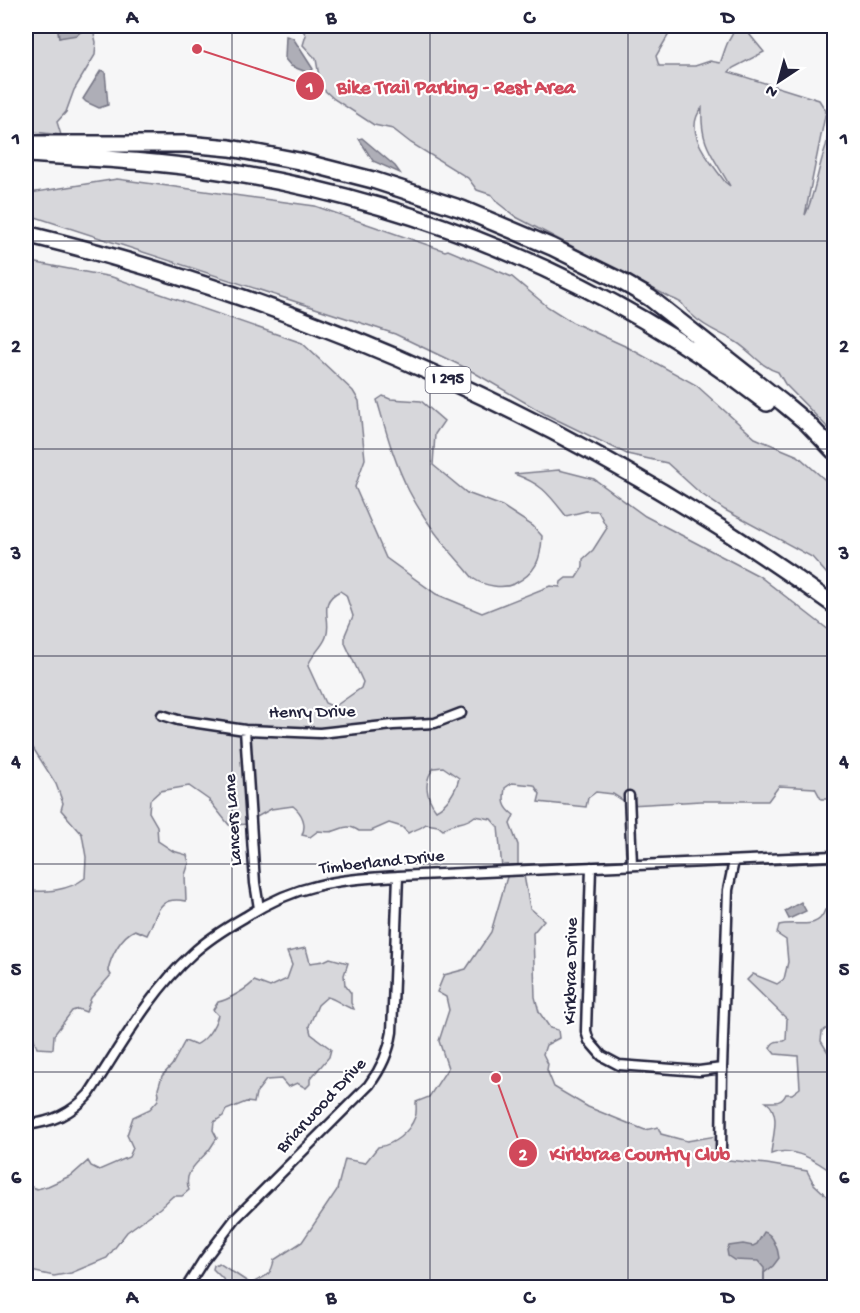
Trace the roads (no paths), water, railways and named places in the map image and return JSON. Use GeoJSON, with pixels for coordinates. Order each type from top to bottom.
{"type":"FeatureCollection","features":[{"type":"Feature","properties":{"kind":"highway"},"geometry":{"type":"LineString","coordinates":[[26,144],[187,144],[231,148],[317,165],[373,180],[480,216],[567,253],[650,298],[783,403],[807,423],[834,451]]}},
{"type":"Feature","properties":{"kind":"highway"},"geometry":{"type":"LineString","coordinates":[[26,154],[158,163],[249,176],[350,198],[457,232],[560,276],[651,325],[703,357],[753,392],[834,459]]}},
{"type":"Feature","properties":{"kind":"highway","name":"I 295"},"geometry":{"type":"LineString","coordinates":[[26,234],[110,256],[255,302],[341,334],[452,382],[535,422],[633,475],[720,527],[834,605]]}},
{"type":"Feature","properties":{"kind":"street","name":"Henry Drive"},"geometry":{"type":"LineString","coordinates":[[162,715],[178,720],[245,730],[338,733],[393,725],[435,723],[461,713]]}},
{"type":"Feature","properties":{"kind":"street","name":"Lancers Lane"},"geometry":{"type":"LineString","coordinates":[[245,730],[255,883],[259,908]]}},
{"type":"Feature","properties":{"kind":"street"},"geometry":{"type":"LineString","coordinates":[[629,796],[632,864]]}},
{"type":"Feature","properties":{"kind":"street"},"geometry":{"type":"LineString","coordinates":[[721,1151],[728,890],[734,861],[834,856]]}},
{"type":"Feature","properties":{"kind":"street","name":"Timberland Drive"},"geometry":{"type":"LineString","coordinates":[[26,1125],[56,1119],[81,1103],[132,1028],[176,970],[208,941],[259,908],[280,898],[315,886],[347,880],[632,864],[734,861]]}},
{"type":"Feature","properties":{"kind":"street","name":"Kirkbrae Drive"},"geometry":{"type":"LineString","coordinates":[[591,867],[586,1031],[589,1041],[602,1056],[619,1065],[699,1071],[722,1068]]}},
{"type":"Feature","properties":{"kind":"street","name":"Briarwood Drive"},"geometry":{"type":"LineString","coordinates":[[186,1287],[227,1228],[369,1085],[382,1066],[392,1032],[398,876]]}},
{"type":"Feature","properties":{"kind":"waterway"},"geometry":{"type":"LineString","coordinates":[[764,1273],[764,1286]]}},
{"type":"Feature","properties":{"kind":"place","name":"Bike Trail Parking - Rest Area"},"geometry":{"type":"Point","coordinates":[197,49]}},
{"type":"Feature","properties":{"kind":"place","name":"Kirkbrae Country Club"},"geometry":{"type":"Point","coordinates":[496,1078]}}]}
